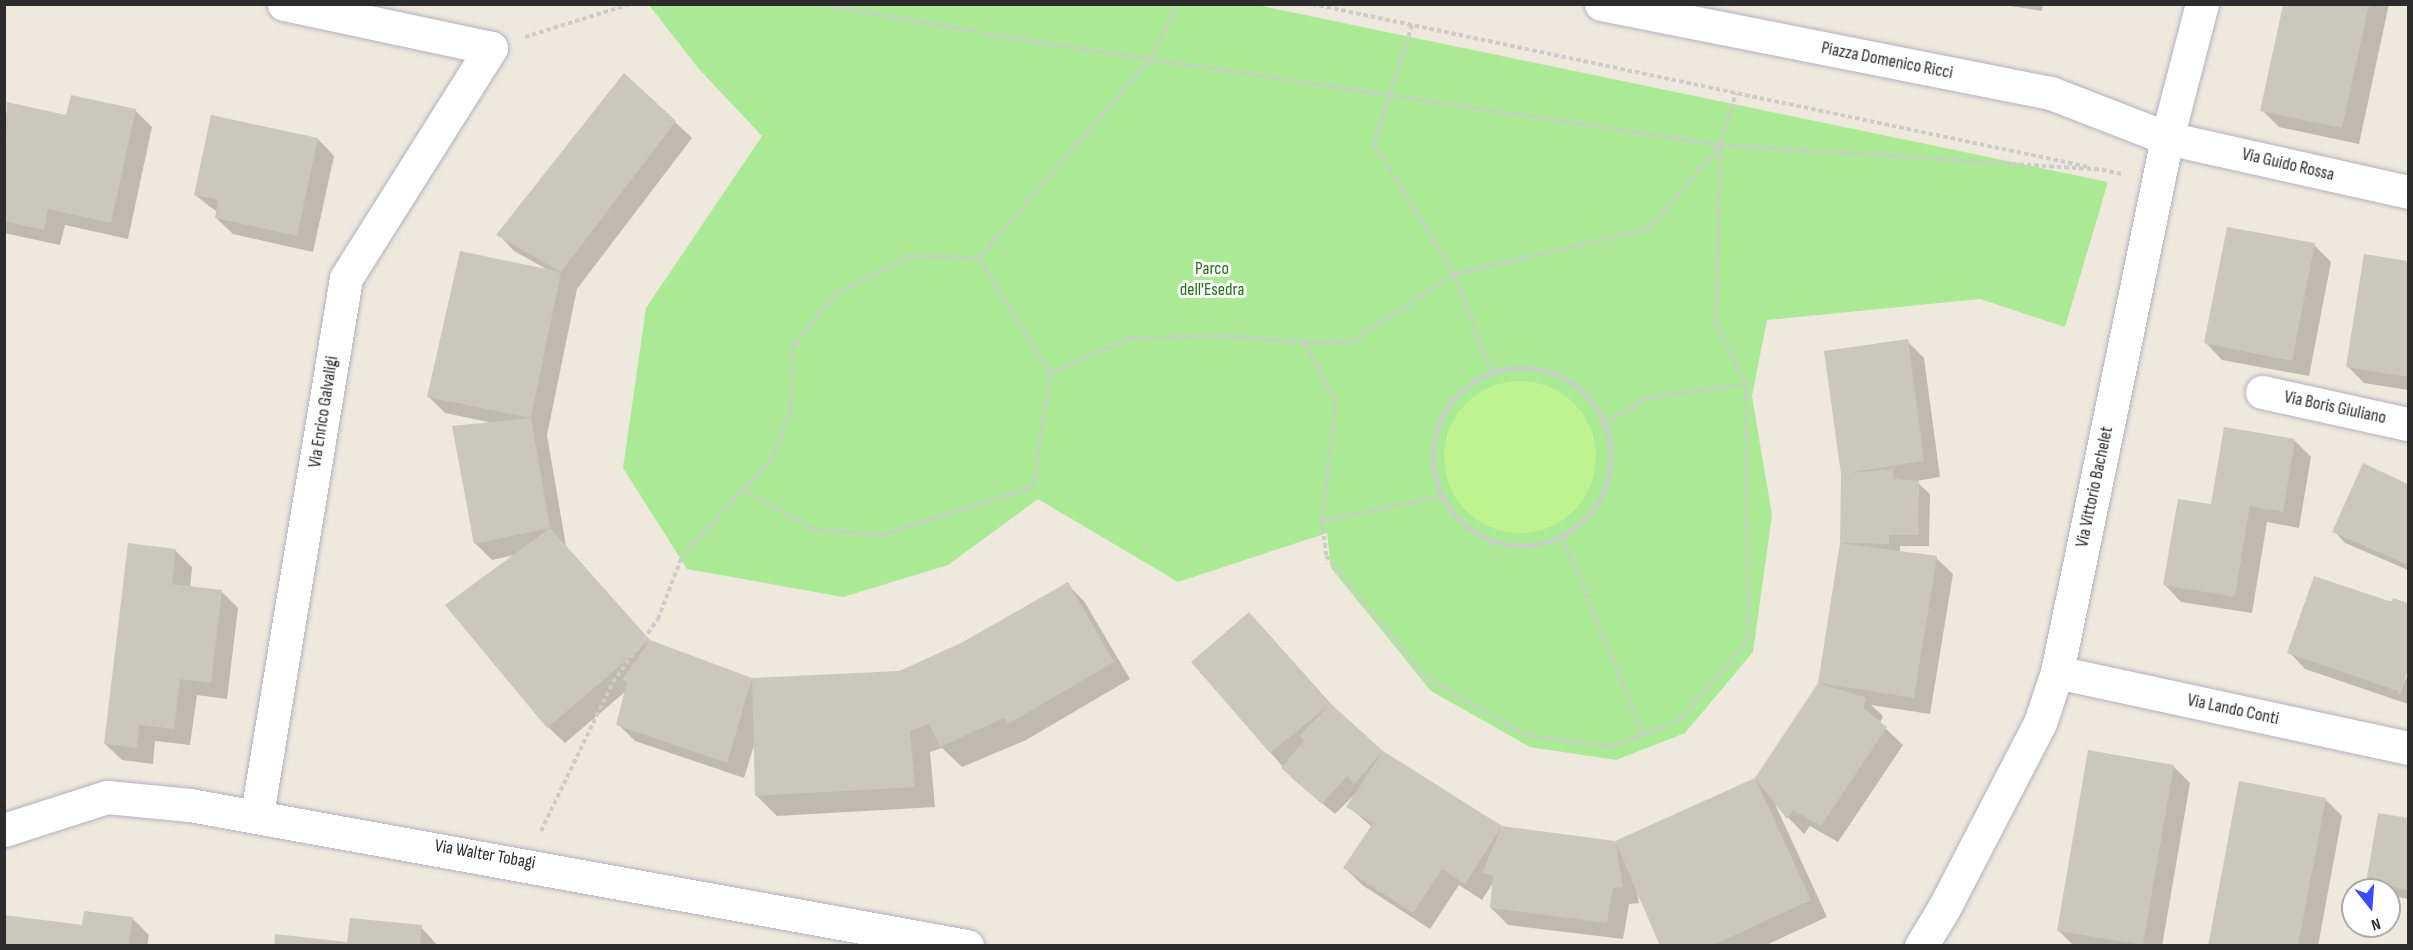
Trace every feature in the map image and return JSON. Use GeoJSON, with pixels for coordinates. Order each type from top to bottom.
{"type":"FeatureCollection","features":[{"type":"Feature","properties":{"kind":"street"},"geometry":{"type":"LineString","coordinates":[[284,4],[491,48]]}},
{"type":"Feature","properties":{"kind":"street","name":"Piazza Domenico Ricci"},"geometry":{"type":"LineString","coordinates":[[1601,4],[2051,93],[2167,138]]}},
{"type":"Feature","properties":{"kind":"street","name":"Via Vittorio Bachelet"},"geometry":{"type":"LineString","coordinates":[[1921,945],[1944,908],[2040,723],[2057,672],[2167,138],[2202,4]]}},
{"type":"Feature","properties":{"kind":"street","name":"Via Enrico Galvaligi"},"geometry":{"type":"LineString","coordinates":[[257,814],[346,278],[491,48]]}},
{"type":"Feature","properties":{"kind":"street","name":"Via Guido Rossa"},"geometry":{"type":"LineString","coordinates":[[2167,138],[2409,192]]}},
{"type":"Feature","properties":{"kind":"street","name":"Via Boris Giuliano"},"geometry":{"type":"LineString","coordinates":[[2262,392],[2409,424]]}},
{"type":"Feature","properties":{"kind":"street","name":"Via Lando Conti"},"geometry":{"type":"LineString","coordinates":[[2057,672],[2409,747]]}},
{"type":"Feature","properties":{"kind":"street","name":"Via Walter Tobagi"},"geometry":{"type":"LineString","coordinates":[[4,830],[107,797],[257,814],[968,945]]}},
{"type":"Feature","properties":{"kind":"path"},"geometry":{"type":"LineString","coordinates":[[491,48],[630,4]]}},
{"type":"Feature","properties":{"kind":"path"},"geometry":{"type":"LineString","coordinates":[[817,4],[1151,59],[1720,145],[2104,170]]}},
{"type":"Feature","properties":{"kind":"path"},"geometry":{"type":"LineString","coordinates":[[979,258],[1151,59],[1177,4]]}},
{"type":"Feature","properties":{"kind":"path"},"geometry":{"type":"LineString","coordinates":[[1312,4],[2158,181]]}},
{"type":"Feature","properties":{"kind":"path"},"geometry":{"type":"LineString","coordinates":[[1412,26],[1374,144],[1455,274],[1491,373]]}},
{"type":"Feature","properties":{"kind":"path"},"geometry":{"type":"LineString","coordinates":[[1304,342],[1336,402],[1322,521],[1326,556],[1426,678],[1526,735],[1611,747],[1680,720],[1748,640],[1746,384],[1716,325],[1720,145],[1736,93]]}},
{"type":"Feature","properties":{"kind":"path"},"geometry":{"type":"LineString","coordinates":[[1050,373],[1130,338],[1224,336],[1304,342],[1351,342],[1455,274],[1648,229],[1720,145]]}},
{"type":"Feature","properties":{"kind":"path"},"geometry":{"type":"LineString","coordinates":[[526,863],[613,682],[658,619],[682,556],[772,458],[791,410],[792,348],[834,296],[910,256],[979,258]]}},
{"type":"Feature","properties":{"kind":"path"},"geometry":{"type":"LineString","coordinates":[[742,490],[814,529],[881,534],[1033,487],[1050,373],[979,258]]}},
{"type":"Feature","properties":{"kind":"path"},"geometry":{"type":"LineString","coordinates":[[1527,369],[1545,371],[1570,381],[1591,399],[1606,423],[1612,449],[1611,476],[1601,501],[1585,522],[1563,538],[1535,546],[1507,546],[1489,540],[1457,520],[1441,496],[1432,468],[1434,438],[1446,410],[1465,388],[1491,373],[1527,369]]}},
{"type":"Feature","properties":{"kind":"path"},"geometry":{"type":"LineString","coordinates":[[1606,423],[1647,398],[1746,384]]}},
{"type":"Feature","properties":{"kind":"path"},"geometry":{"type":"LineString","coordinates":[[1322,521],[1441,496]]}},
{"type":"Feature","properties":{"kind":"path"},"geometry":{"type":"LineString","coordinates":[[1563,538],[1643,734]]}},
{"type":"Feature","properties":{"kind":"green space","name":"Parco dell'Esedra"},"geometry":{"type":"Polygon","coordinates":[[[649,5],[1257,5],[2108,182],[2065,327],[1980,299],[1767,320],[1752,396],[1772,515],[1753,652],[1685,733],[1616,760],[1530,747],[1431,691],[1331,568],[1327,533],[1178,582],[1038,499],[948,565],[843,597],[687,569],[623,468],[646,308],[762,136],[698,68],[649,5]]]}},
{"type":"Feature","properties":{"kind":"green space"},"geometry":{"type":"Polygon","coordinates":[[[1520,381],[1549,387],[1574,403],[1590,428],[1596,457],[1590,486],[1574,511],[1549,527],[1520,533],[1491,527],[1466,511],[1450,486],[1444,457],[1450,428],[1466,403],[1491,387],[1520,381]]]}},
{"type":"Feature","properties":{"kind":"building"},"geometry":{"type":"Polygon","coordinates":[[[2283,5],[2369,5],[2342,128],[2260,111],[2283,5]]]}},
{"type":"Feature","properties":{"kind":"building"},"geometry":{"type":"Polygon","coordinates":[[[624,73],[676,121],[561,272],[496,235],[624,73]]]}},
{"type":"Feature","properties":{"kind":"building"},"geometry":{"type":"Polygon","coordinates":[[[71,95],[136,109],[111,223],[48,209],[44,230],[4,221],[7,102],[66,115],[71,95]]]}},
{"type":"Feature","properties":{"kind":"building"},"geometry":{"type":"Polygon","coordinates":[[[211,115],[318,138],[297,236],[215,218],[218,200],[194,195],[211,115]]]}},
{"type":"Feature","properties":{"kind":"building"},"geometry":{"type":"Polygon","coordinates":[[[2227,227],[2315,243],[2292,361],[2204,343],[2227,227]]]}},
{"type":"Feature","properties":{"kind":"building"},"geometry":{"type":"Polygon","coordinates":[[[460,251],[561,272],[531,418],[427,397],[460,251]]]}},
{"type":"Feature","properties":{"kind":"building"},"geometry":{"type":"Polygon","coordinates":[[[2364,254],[2408,261],[2408,377],[2346,367],[2364,254]]]}},
{"type":"Feature","properties":{"kind":"building"},"geometry":{"type":"Polygon","coordinates":[[[1908,339],[1924,461],[1848,473],[1893,469],[1893,479],[1919,481],[1918,535],[1889,535],[1889,544],[1840,543],[1841,474],[1824,351],[1908,339]]]}},
{"type":"Feature","properties":{"kind":"building"},"geometry":{"type":"Polygon","coordinates":[[[531,418],[550,528],[474,544],[452,426],[531,418]]]}},
{"type":"Feature","properties":{"kind":"building"},"geometry":{"type":"Polygon","coordinates":[[[2224,427],[2295,439],[2283,512],[2250,506],[2235,597],[2163,585],[2178,499],[2211,504],[2224,427]]]}},
{"type":"Feature","properties":{"kind":"building"},"geometry":{"type":"Polygon","coordinates":[[[2363,463],[2408,484],[2408,565],[2332,532],[2363,463]]]}},
{"type":"Feature","properties":{"kind":"building"},"geometry":{"type":"Polygon","coordinates":[[[550,528],[650,640],[547,728],[445,605],[550,528]]]}},
{"type":"Feature","properties":{"kind":"building"},"geometry":{"type":"Polygon","coordinates":[[[128,543],[176,549],[172,584],[222,590],[211,683],[180,679],[174,729],[139,725],[137,748],[104,744],[128,543]]]}},
{"type":"Feature","properties":{"kind":"building"},"geometry":{"type":"Polygon","coordinates":[[[1840,543],[1937,556],[1914,698],[1818,683],[1840,543]]]}},
{"type":"Feature","properties":{"kind":"building"},"geometry":{"type":"Polygon","coordinates":[[[2314,576],[2392,602],[2393,598],[2408,603],[2408,669],[2401,692],[2287,653],[2314,576]]]}},
{"type":"Feature","properties":{"kind":"building"},"geometry":{"type":"Polygon","coordinates":[[[1068,582],[1114,662],[1008,724],[1004,718],[940,747],[929,724],[910,731],[915,787],[755,796],[752,678],[899,671],[961,643],[1068,582]]]}},
{"type":"Feature","properties":{"kind":"building"},"geometry":{"type":"Polygon","coordinates":[[[1249,612],[1331,704],[1383,751],[1354,784],[1347,776],[1322,804],[1281,768],[1304,741],[1299,736],[1329,705],[1270,753],[1191,662],[1249,612]]]}},
{"type":"Feature","properties":{"kind":"building"},"geometry":{"type":"Polygon","coordinates":[[[650,640],[752,678],[727,763],[616,725],[627,682],[622,680],[650,640]]]}},
{"type":"Feature","properties":{"kind":"building"},"geometry":{"type":"Polygon","coordinates":[[[1818,683],[1867,698],[1863,708],[1887,727],[1821,826],[1793,810],[1787,819],[1755,778],[1818,683]]]}},
{"type":"Feature","properties":{"kind":"building"},"geometry":{"type":"Polygon","coordinates":[[[2088,750],[2174,765],[2143,945],[2057,931],[2088,750]]]}},
{"type":"Feature","properties":{"kind":"building"},"geometry":{"type":"Polygon","coordinates":[[[1383,751],[1502,826],[1465,884],[1442,869],[1413,913],[1343,868],[1373,823],[1346,807],[1383,751]]]}},
{"type":"Feature","properties":{"kind":"building"},"geometry":{"type":"Polygon","coordinates":[[[1755,778],[1811,900],[1711,946],[1660,946],[1615,841],[1755,778]]]}},
{"type":"Feature","properties":{"kind":"building"},"geometry":{"type":"Polygon","coordinates":[[[2239,781],[2326,798],[2298,946],[2208,946],[2239,781]]]}},
{"type":"Feature","properties":{"kind":"building"},"geometry":{"type":"Polygon","coordinates":[[[2378,813],[2408,818],[2408,890],[2401,889],[2401,878],[2367,878],[2378,813]]]}},
{"type":"Feature","properties":{"kind":"building"},"geometry":{"type":"Polygon","coordinates":[[[1502,826],[1615,841],[1623,887],[1613,888],[1607,923],[1490,908],[1493,876],[1482,873],[1502,826]]]}},
{"type":"Feature","properties":{"kind":"building"},"geometry":{"type":"Polygon","coordinates":[[[84,911],[133,917],[129,946],[4,946],[4,915],[82,925],[84,911]]]}},
{"type":"Feature","properties":{"kind":"building"},"geometry":{"type":"Polygon","coordinates":[[[350,918],[422,925],[420,946],[274,946],[275,934],[347,942],[350,918]]]}}]}
